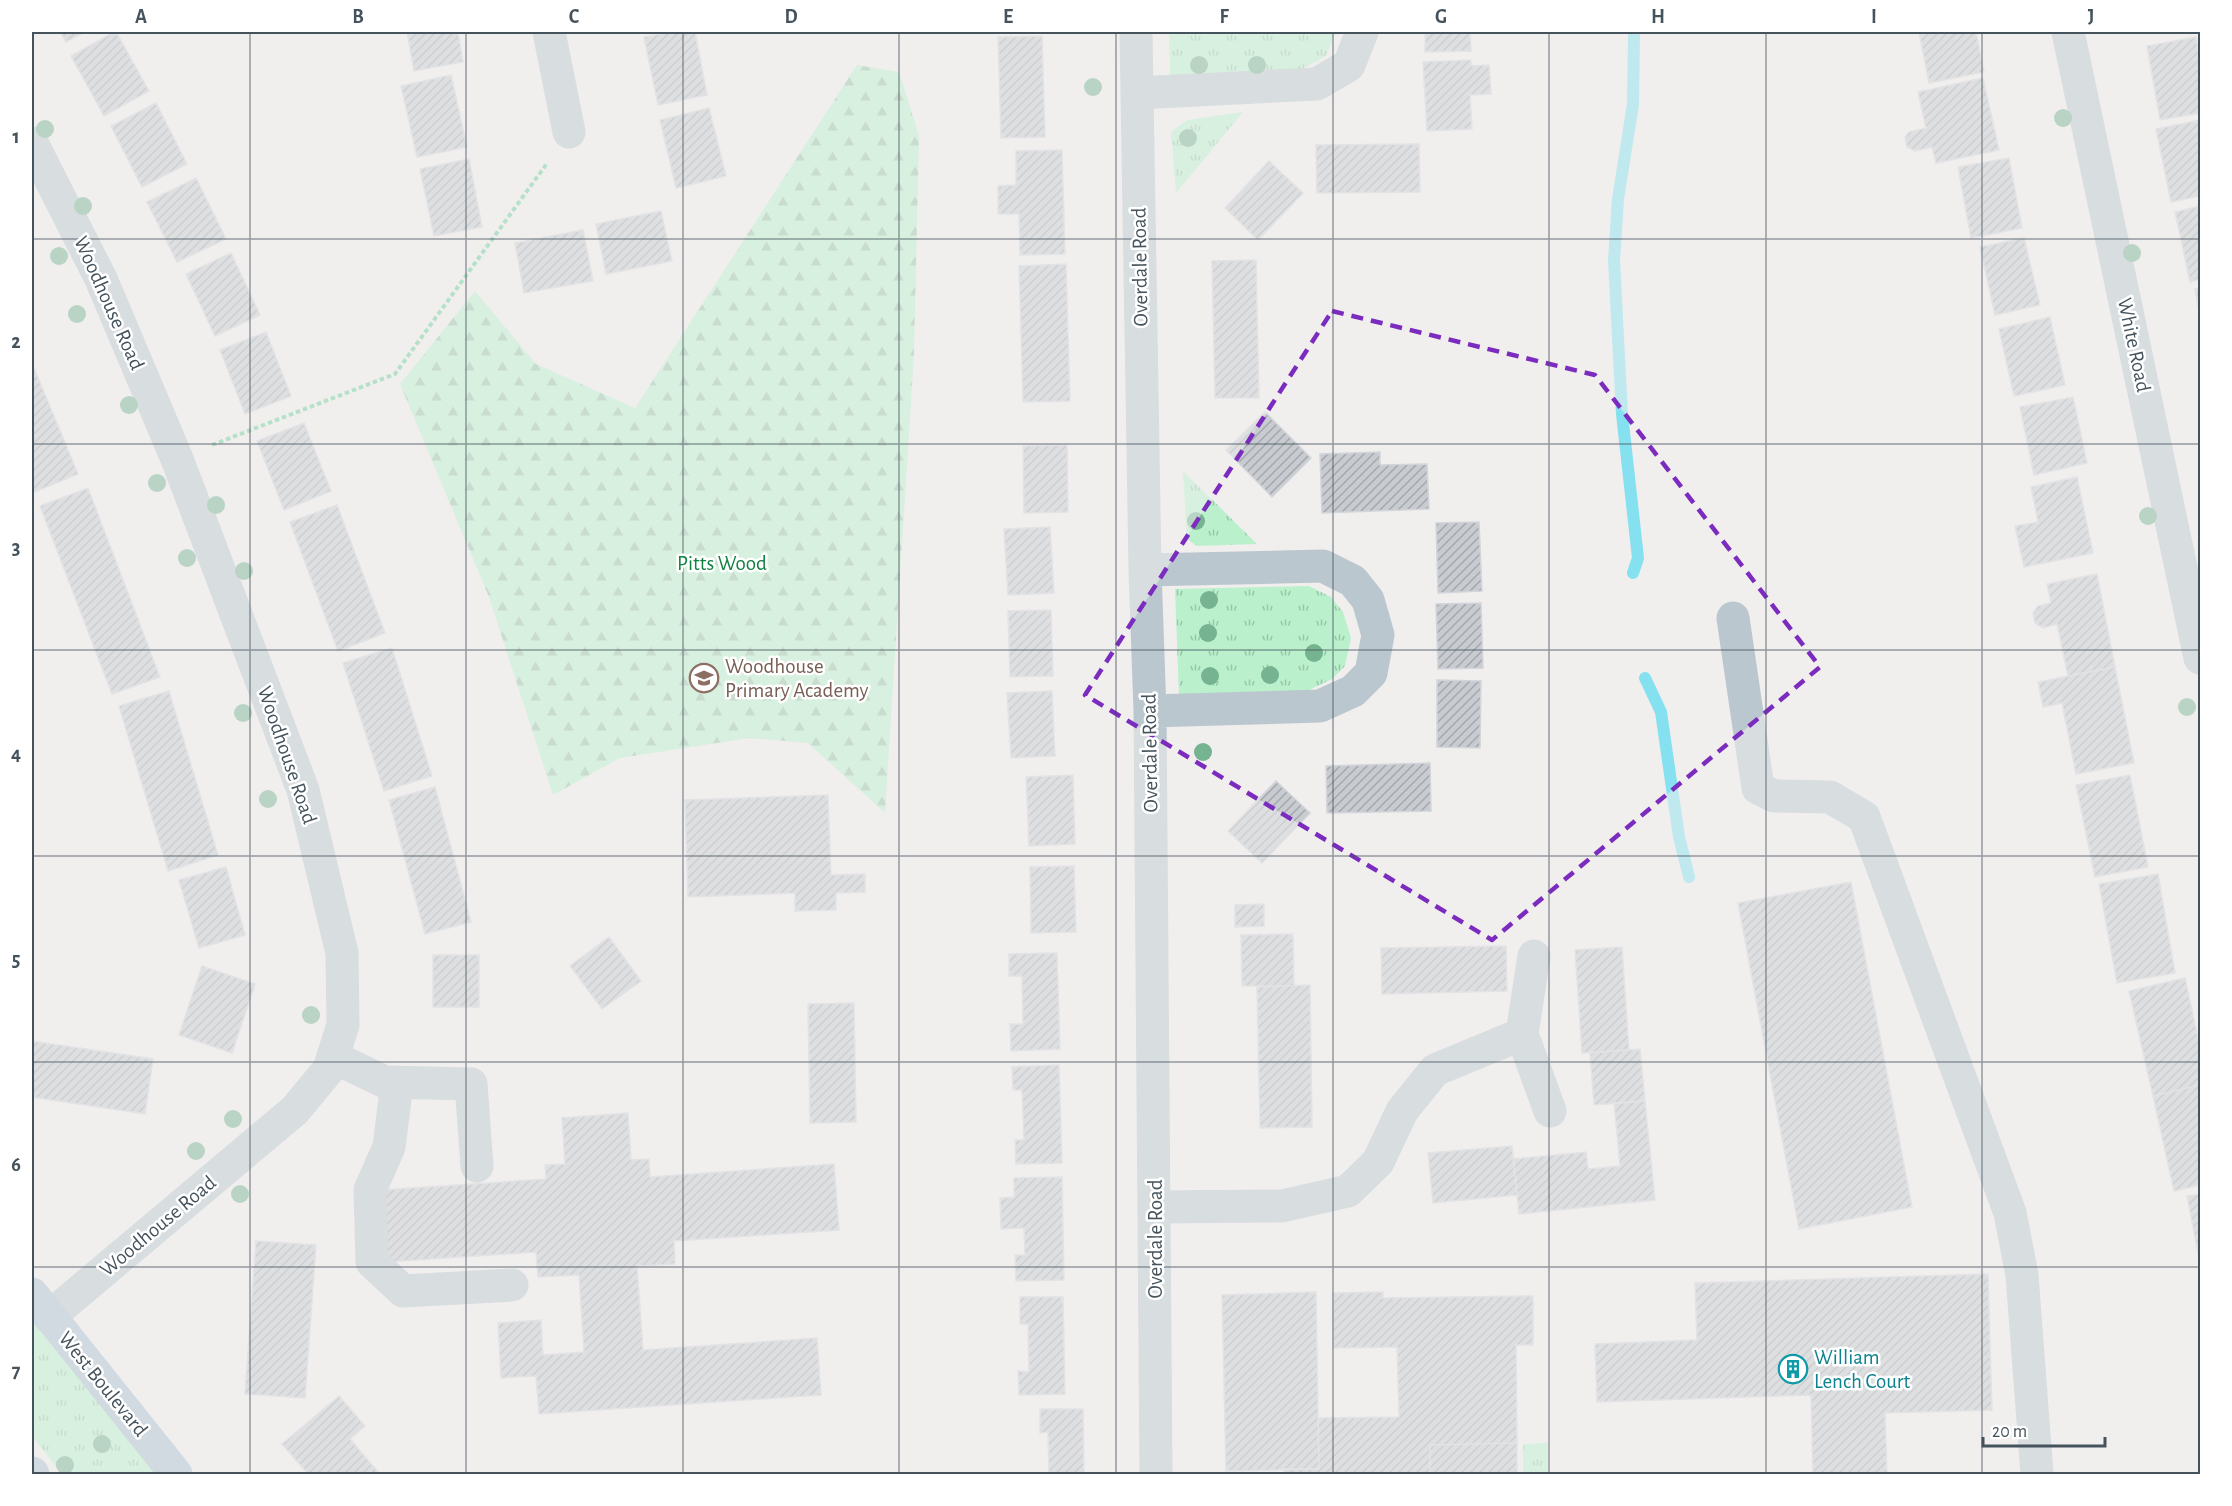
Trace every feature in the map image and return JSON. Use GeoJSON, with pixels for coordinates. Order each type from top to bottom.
{"type":"FeatureCollection","features":[{"type":"Feature","properties":{"kind":"main road","name":"West Boulevard"},"geometry":{"type":"LineString","coordinates":[[40,1305],[176,1474]]}},
{"type":"Feature","properties":{"kind":"street"},"geometry":{"type":"LineString","coordinates":[[549,32],[569,132]]}},
{"type":"Feature","properties":{"kind":"street","name":"Overdale Road"},"geometry":{"type":"LineString","coordinates":[[1136,32],[1145,570],[1150,711],[1156,1474]]}},
{"type":"Feature","properties":{"kind":"street"},"geometry":{"type":"LineString","coordinates":[[1137,93],[1317,84],[1349,65],[1362,32]]}},
{"type":"Feature","properties":{"kind":"street","name":"White Road"},"geometry":{"type":"LineString","coordinates":[[2068,32],[2192,578],[2200,658]]}},
{"type":"Feature","properties":{"kind":"street","name":"Woodhouse Road"},"geometry":{"type":"LineString","coordinates":[[32,143],[101,279],[177,459],[303,790],[342,953],[343,1025],[329,1070],[295,1110],[40,1305]]}},
{"type":"Feature","properties":{"kind":"street"},"geometry":{"type":"LineString","coordinates":[[1145,570],[1323,566],[1353,581],[1368,600],[1378,635],[1371,673],[1353,691],[1320,706],[1150,711]]}},
{"type":"Feature","properties":{"kind":"street"},"geometry":{"type":"LineString","coordinates":[[1732,618],[1758,788],[1774,796],[1830,797],[1864,817],[2010,1213],[2022,1275],[2037,1474]]}},
{"type":"Feature","properties":{"kind":"street"},"geometry":{"type":"LineString","coordinates":[[1534,956],[1522,1035],[1550,1111]]}},
{"type":"Feature","properties":{"kind":"street"},"geometry":{"type":"LineString","coordinates":[[1154,1207],[1282,1206],[1348,1191],[1378,1162],[1402,1111],[1435,1070],[1522,1035]]}},
{"type":"Feature","properties":{"kind":"street"},"geometry":{"type":"LineString","coordinates":[[333,1056],[385,1082],[471,1084],[477,1166]]}},
{"type":"Feature","properties":{"kind":"street"},"geometry":{"type":"LineString","coordinates":[[397,1083],[389,1147],[370,1190],[372,1262],[403,1291],[512,1285]]}},
{"type":"Feature","properties":{"kind":"path"},"geometry":{"type":"LineString","coordinates":[[177,459],[394,374],[569,132]]}},
{"type":"Feature","properties":{"kind":"highlighted area"},"geometry":{"type":"Polygon","coordinates":[[[1332,311],[1595,375],[1820,667],[1492,940],[1085,695],[1332,311]]]}},
{"type":"Feature","properties":{"kind":"green space"},"geometry":{"type":"Polygon","coordinates":[[[1169,32],[1336,32],[1326,56],[1302,69],[1170,76],[1169,32]]]}},
{"type":"Feature","properties":{"kind":"green space","name":"Pitts Wood"},"geometry":{"type":"Polygon","coordinates":[[[857,65],[899,72],[919,136],[914,354],[885,813],[808,743],[749,738],[620,758],[553,795],[489,597],[400,384],[475,291],[536,364],[635,408],[857,65]]]}},
{"type":"Feature","properties":{"kind":"green space"},"geometry":{"type":"Polygon","coordinates":[[[1243,112],[1176,193],[1171,132],[1187,120],[1243,112]]]}},
{"type":"Feature","properties":{"kind":"green space"},"geometry":{"type":"Polygon","coordinates":[[[1183,471],[1257,544],[1197,546],[1187,539],[1183,471]]]}},
{"type":"Feature","properties":{"kind":"green space"},"geometry":{"type":"Polygon","coordinates":[[[1309,586],[1331,597],[1343,612],[1351,638],[1345,666],[1332,679],[1307,691],[1179,695],[1175,589],[1309,586]]]}},
{"type":"Feature","properties":{"kind":"green space"},"geometry":{"type":"Polygon","coordinates":[[[32,1315],[157,1474],[62,1474],[32,1436],[32,1315]]]}},
{"type":"Feature","properties":{"kind":"green space"},"geometry":{"type":"Polygon","coordinates":[[[1548,1443],[1548,1474],[1523,1474],[1523,1444],[1548,1443]]]}},
{"type":"Feature","properties":{"kind":"building"},"geometry":{"type":"Polygon","coordinates":[[[60,32],[85,32],[66,42],[60,32]]]}},
{"type":"Feature","properties":{"kind":"building"},"geometry":{"type":"Polygon","coordinates":[[[114,32],[149,91],[104,116],[71,56],[114,32]]]}},
{"type":"Feature","properties":{"kind":"building"},"geometry":{"type":"Polygon","coordinates":[[[407,32],[458,32],[463,62],[414,71],[407,32]]]}},
{"type":"Feature","properties":{"kind":"building"},"geometry":{"type":"Polygon","coordinates":[[[671,32],[695,32],[707,95],[658,105],[644,37],[671,32]]]}},
{"type":"Feature","properties":{"kind":"building"},"geometry":{"type":"Polygon","coordinates":[[[1425,32],[1470,32],[1471,51],[1425,52],[1425,32]]]}},
{"type":"Feature","properties":{"kind":"building"},"geometry":{"type":"Polygon","coordinates":[[[1919,32],[1976,32],[1984,72],[1929,83],[1919,32]]]}},
{"type":"Feature","properties":{"kind":"building"},"geometry":{"type":"Polygon","coordinates":[[[1042,36],[1045,137],[1001,138],[998,37],[1042,36]]]}},
{"type":"Feature","properties":{"kind":"building"},"geometry":{"type":"Polygon","coordinates":[[[2196,37],[2200,61],[2200,113],[2160,120],[2147,46],[2196,37]]]}},
{"type":"Feature","properties":{"kind":"building"},"geometry":{"type":"Polygon","coordinates":[[[1471,60],[1471,66],[1489,65],[1491,94],[1470,95],[1472,129],[1427,131],[1423,62],[1471,60]]]}},
{"type":"Feature","properties":{"kind":"building"},"geometry":{"type":"Polygon","coordinates":[[[451,75],[467,147],[417,157],[401,86],[451,75]]]}},
{"type":"Feature","properties":{"kind":"building"},"geometry":{"type":"Polygon","coordinates":[[[1983,78],[1999,150],[1936,163],[1932,147],[1915,151],[1907,147],[1905,137],[1909,132],[1926,128],[1918,92],[1983,78]]]}},
{"type":"Feature","properties":{"kind":"building"},"geometry":{"type":"Polygon","coordinates":[[[156,103],[187,164],[142,187],[111,126],[156,103]]]}},
{"type":"Feature","properties":{"kind":"building"},"geometry":{"type":"Polygon","coordinates":[[[709,108],[726,176],[676,188],[660,120],[709,108]]]}},
{"type":"Feature","properties":{"kind":"building"},"geometry":{"type":"Polygon","coordinates":[[[2200,120],[2200,196],[2171,202],[2156,129],[2200,120]]]}},
{"type":"Feature","properties":{"kind":"building"},"geometry":{"type":"Polygon","coordinates":[[[1419,144],[1420,192],[1317,193],[1316,145],[1419,144]]]}},
{"type":"Feature","properties":{"kind":"building"},"geometry":{"type":"Polygon","coordinates":[[[1062,150],[1065,254],[1020,255],[1019,214],[998,214],[998,186],[1016,185],[1016,151],[1062,150]]]}},
{"type":"Feature","properties":{"kind":"building"},"geometry":{"type":"Polygon","coordinates":[[[2009,158],[2022,228],[1971,238],[1958,167],[2009,158]]]}},
{"type":"Feature","properties":{"kind":"building"},"geometry":{"type":"Polygon","coordinates":[[[469,159],[482,227],[434,236],[420,169],[469,159]]]}},
{"type":"Feature","properties":{"kind":"building"},"geometry":{"type":"Polygon","coordinates":[[[1269,161],[1303,193],[1258,240],[1225,208],[1269,161]]]}},
{"type":"Feature","properties":{"kind":"building"},"geometry":{"type":"Polygon","coordinates":[[[196,178],[226,239],[177,262],[147,202],[196,178]]]}},
{"type":"Feature","properties":{"kind":"building"},"geometry":{"type":"Polygon","coordinates":[[[2200,206],[2200,279],[2190,282],[2175,212],[2200,206]]]}},
{"type":"Feature","properties":{"kind":"building"},"geometry":{"type":"Polygon","coordinates":[[[661,211],[672,261],[606,274],[596,224],[661,211]]]}},
{"type":"Feature","properties":{"kind":"building"},"geometry":{"type":"Polygon","coordinates":[[[583,230],[593,281],[524,293],[515,243],[583,230]]]}},
{"type":"Feature","properties":{"kind":"building"},"geometry":{"type":"Polygon","coordinates":[[[2024,238],[2040,305],[1995,315],[1980,247],[2024,238]]]}},
{"type":"Feature","properties":{"kind":"building"},"geometry":{"type":"Polygon","coordinates":[[[231,253],[260,315],[215,336],[186,274],[231,253]]]}},
{"type":"Feature","properties":{"kind":"building"},"geometry":{"type":"Polygon","coordinates":[[[1256,260],[1259,398],[1215,398],[1212,261],[1256,260]]]}},
{"type":"Feature","properties":{"kind":"building"},"geometry":{"type":"Polygon","coordinates":[[[1066,264],[1070,401],[1023,402],[1019,266],[1066,264]]]}},
{"type":"Feature","properties":{"kind":"building"},"geometry":{"type":"Polygon","coordinates":[[[2200,288],[2200,315],[2195,289],[2200,288]]]}},
{"type":"Feature","properties":{"kind":"building"},"geometry":{"type":"Polygon","coordinates":[[[2050,317],[2065,385],[2014,396],[1999,329],[2050,317]]]}},
{"type":"Feature","properties":{"kind":"building"},"geometry":{"type":"Polygon","coordinates":[[[266,332],[291,396],[245,414],[220,350],[266,332]]]}},
{"type":"Feature","properties":{"kind":"building"},"geometry":{"type":"Polygon","coordinates":[[[32,363],[78,474],[32,493],[32,363]]]}},
{"type":"Feature","properties":{"kind":"building"},"geometry":{"type":"Polygon","coordinates":[[[2073,397],[2087,463],[2034,475],[2020,407],[2073,397]]]}},
{"type":"Feature","properties":{"kind":"building"},"geometry":{"type":"Polygon","coordinates":[[[1265,412],[1311,458],[1272,497],[1226,450],[1265,412]]]}},
{"type":"Feature","properties":{"kind":"building"},"geometry":{"type":"Polygon","coordinates":[[[304,423],[331,491],[284,510],[257,441],[304,423]]]}},
{"type":"Feature","properties":{"kind":"building"},"geometry":{"type":"Polygon","coordinates":[[[1067,445],[1068,512],[1024,513],[1023,446],[1067,445]]]}},
{"type":"Feature","properties":{"kind":"building"},"geometry":{"type":"Polygon","coordinates":[[[1380,452],[1380,465],[1427,464],[1429,509],[1322,513],[1320,454],[1380,452]]]}},
{"type":"Feature","properties":{"kind":"building"},"geometry":{"type":"Polygon","coordinates":[[[2077,477],[2093,553],[2024,567],[2015,526],[2038,522],[2031,487],[2077,477]]]}},
{"type":"Feature","properties":{"kind":"building"},"geometry":{"type":"Polygon","coordinates":[[[88,488],[160,677],[112,694],[40,506],[88,488]]]}},
{"type":"Feature","properties":{"kind":"building"},"geometry":{"type":"Polygon","coordinates":[[[337,505],[385,633],[338,651],[290,522],[337,505]]]}},
{"type":"Feature","properties":{"kind":"building"},"geometry":{"type":"Polygon","coordinates":[[[1479,522],[1482,591],[1438,593],[1436,523],[1479,522]]]}},
{"type":"Feature","properties":{"kind":"building"},"geometry":{"type":"Polygon","coordinates":[[[1050,527],[1054,593],[1008,595],[1004,529],[1050,527]]]}},
{"type":"Feature","properties":{"kind":"building"},"geometry":{"type":"Polygon","coordinates":[[[2097,574],[2115,667],[2068,676],[2057,624],[2043,628],[2035,623],[2033,613],[2038,606],[2051,603],[2047,584],[2097,574]]]}},
{"type":"Feature","properties":{"kind":"building"},"geometry":{"type":"Polygon","coordinates":[[[1481,603],[1483,668],[1438,669],[1436,604],[1481,603]]]}},
{"type":"Feature","properties":{"kind":"building"},"geometry":{"type":"Polygon","coordinates":[[[1051,610],[1053,676],[1010,677],[1008,611],[1051,610]]]}},
{"type":"Feature","properties":{"kind":"building"},"geometry":{"type":"Polygon","coordinates":[[[392,648],[432,776],[384,791],[343,663],[392,648]]]}},
{"type":"Feature","properties":{"kind":"building"},"geometry":{"type":"Polygon","coordinates":[[[2115,667],[2134,763],[2076,774],[2062,703],[2043,707],[2038,682],[2115,667]]]}},
{"type":"Feature","properties":{"kind":"building"},"geometry":{"type":"Polygon","coordinates":[[[1437,680],[1481,681],[1480,748],[1437,747],[1437,680]]]}},
{"type":"Feature","properties":{"kind":"building"},"geometry":{"type":"Polygon","coordinates":[[[169,691],[218,855],[168,871],[119,706],[169,691]]]}},
{"type":"Feature","properties":{"kind":"building"},"geometry":{"type":"Polygon","coordinates":[[[1052,691],[1055,756],[1011,758],[1007,693],[1052,691]]]}},
{"type":"Feature","properties":{"kind":"building"},"geometry":{"type":"Polygon","coordinates":[[[1430,763],[1431,811],[1327,813],[1326,766],[1430,763]]]}},
{"type":"Feature","properties":{"kind":"building"},"geometry":{"type":"Polygon","coordinates":[[[1073,775],[1075,844],[1029,846],[1026,777],[1073,775]]]}},
{"type":"Feature","properties":{"kind":"building"},"geometry":{"type":"Polygon","coordinates":[[[2130,775],[2148,867],[2095,877],[2076,785],[2130,775]]]}},
{"type":"Feature","properties":{"kind":"building"},"geometry":{"type":"Polygon","coordinates":[[[1276,781],[1310,813],[1262,863],[1228,831],[1276,781]]]}},
{"type":"Feature","properties":{"kind":"building"},"geometry":{"type":"Polygon","coordinates":[[[435,787],[471,922],[425,934],[389,800],[435,787]]]}},
{"type":"Feature","properties":{"kind":"building"},"geometry":{"type":"Polygon","coordinates":[[[828,795],[831,875],[865,874],[865,892],[836,893],[836,910],[795,911],[795,893],[688,897],[685,800],[828,795]]]}},
{"type":"Feature","properties":{"kind":"building"},"geometry":{"type":"Polygon","coordinates":[[[1074,866],[1076,932],[1031,933],[1030,867],[1074,866]]]}},
{"type":"Feature","properties":{"kind":"building"},"geometry":{"type":"Polygon","coordinates":[[[226,867],[245,935],[199,948],[179,880],[226,867]]]}},
{"type":"Feature","properties":{"kind":"building"},"geometry":{"type":"Polygon","coordinates":[[[2158,874],[2175,973],[2117,983],[2099,884],[2158,874]]]}},
{"type":"Feature","properties":{"kind":"building"},"geometry":{"type":"Polygon","coordinates":[[[1851,882],[1912,1207],[1799,1229],[1738,903],[1851,882]]]}},
{"type":"Feature","properties":{"kind":"building"},"geometry":{"type":"Polygon","coordinates":[[[1264,904],[1264,926],[1235,927],[1235,905],[1264,904]]]}},
{"type":"Feature","properties":{"kind":"building"},"geometry":{"type":"Polygon","coordinates":[[[1293,934],[1294,986],[1242,986],[1241,935],[1293,934]]]}},
{"type":"Feature","properties":{"kind":"building"},"geometry":{"type":"Polygon","coordinates":[[[609,937],[641,981],[602,1009],[570,966],[609,937]]]}},
{"type":"Feature","properties":{"kind":"building"},"geometry":{"type":"Polygon","coordinates":[[[1506,946],[1507,991],[1382,994],[1381,948],[1506,946]]]}},
{"type":"Feature","properties":{"kind":"building"},"geometry":{"type":"Polygon","coordinates":[[[1622,947],[1629,1050],[1582,1053],[1575,950],[1622,947]]]}},
{"type":"Feature","properties":{"kind":"building"},"geometry":{"type":"Polygon","coordinates":[[[1057,953],[1060,1049],[1011,1051],[1010,1024],[1023,1024],[1022,976],[1009,976],[1009,954],[1057,953]]]}},
{"type":"Feature","properties":{"kind":"building"},"geometry":{"type":"Polygon","coordinates":[[[433,955],[479,955],[479,1007],[433,1007],[433,955]]]}},
{"type":"Feature","properties":{"kind":"building"},"geometry":{"type":"Polygon","coordinates":[[[202,966],[255,984],[232,1053],[179,1035],[202,966]]]}},
{"type":"Feature","properties":{"kind":"building"},"geometry":{"type":"Polygon","coordinates":[[[2185,978],[2200,1047],[2200,1085],[2153,1096],[2129,991],[2185,978]]]}},
{"type":"Feature","properties":{"kind":"building"},"geometry":{"type":"Polygon","coordinates":[[[1310,985],[1312,1127],[1260,1128],[1257,987],[1310,985]]]}},
{"type":"Feature","properties":{"kind":"building"},"geometry":{"type":"Polygon","coordinates":[[[854,1003],[856,1122],[810,1123],[808,1004],[854,1003]]]}},
{"type":"Feature","properties":{"kind":"building"},"geometry":{"type":"Polygon","coordinates":[[[32,1041],[153,1059],[145,1114],[32,1097],[32,1041]]]}},
{"type":"Feature","properties":{"kind":"building"},"geometry":{"type":"Polygon","coordinates":[[[1640,1049],[1645,1101],[1594,1105],[1590,1053],[1640,1049]]]}},
{"type":"Feature","properties":{"kind":"building"},"geometry":{"type":"Polygon","coordinates":[[[1059,1065],[1062,1163],[1016,1164],[1015,1140],[1024,1140],[1022,1090],[1013,1090],[1012,1067],[1059,1065]]]}},
{"type":"Feature","properties":{"kind":"building"},"geometry":{"type":"Polygon","coordinates":[[[2200,1085],[2200,1185],[2174,1191],[2153,1096],[2200,1085]]]}},
{"type":"Feature","properties":{"kind":"building"},"geometry":{"type":"Polygon","coordinates":[[[1645,1101],[1655,1200],[1519,1214],[1513,1159],[1586,1152],[1588,1169],[1620,1166],[1614,1103],[1645,1101]]]}},
{"type":"Feature","properties":{"kind":"building"},"geometry":{"type":"Polygon","coordinates":[[[628,1113],[631,1160],[649,1159],[650,1177],[834,1164],[839,1230],[674,1241],[675,1264],[637,1266],[643,1350],[817,1338],[821,1395],[539,1414],[536,1376],[501,1378],[498,1323],[541,1320],[543,1355],[584,1352],[579,1275],[538,1277],[536,1252],[387,1262],[382,1190],[546,1179],[545,1165],[565,1164],[562,1118],[628,1113]]]}},
{"type":"Feature","properties":{"kind":"building"},"geometry":{"type":"Polygon","coordinates":[[[1512,1146],[1517,1195],[1433,1203],[1428,1153],[1512,1146]]]}},
{"type":"Feature","properties":{"kind":"building"},"geometry":{"type":"Polygon","coordinates":[[[1062,1177],[1064,1280],[1016,1281],[1015,1255],[1025,1255],[1024,1228],[1001,1229],[1000,1198],[1014,1197],[1014,1178],[1062,1177]]]}},
{"type":"Feature","properties":{"kind":"building"},"geometry":{"type":"Polygon","coordinates":[[[2200,1194],[2200,1264],[2187,1196],[2200,1194]]]}},
{"type":"Feature","properties":{"kind":"building"},"geometry":{"type":"Polygon","coordinates":[[[256,1241],[316,1245],[305,1398],[245,1394],[256,1241]]]}},
{"type":"Feature","properties":{"kind":"building","name":"William Lench Court"},"geometry":{"type":"Polygon","coordinates":[[[1988,1274],[1992,1410],[1885,1413],[1887,1474],[1813,1474],[1811,1395],[1597,1402],[1595,1344],[1697,1340],[1695,1283],[1988,1274]]]}},
{"type":"Feature","properties":{"kind":"building"},"geometry":{"type":"Polygon","coordinates":[[[1316,1292],[1319,1469],[1226,1471],[1222,1295],[1316,1292]]]}},
{"type":"Feature","properties":{"kind":"building"},"geometry":{"type":"Polygon","coordinates":[[[1383,1292],[1383,1298],[1533,1296],[1533,1345],[1516,1345],[1517,1443],[1430,1445],[1430,1474],[1284,1474],[1284,1469],[1319,1469],[1318,1418],[1399,1417],[1397,1347],[1333,1348],[1333,1293],[1383,1292]]]}},
{"type":"Feature","properties":{"kind":"building"},"geometry":{"type":"Polygon","coordinates":[[[1020,1297],[1063,1297],[1065,1394],[1019,1395],[1018,1371],[1029,1372],[1028,1324],[1020,1324],[1020,1297]]]}},
{"type":"Feature","properties":{"kind":"building"},"geometry":{"type":"Polygon","coordinates":[[[339,1396],[365,1426],[350,1439],[380,1474],[308,1474],[282,1444],[339,1396]]]}},
{"type":"Feature","properties":{"kind":"building"},"geometry":{"type":"Polygon","coordinates":[[[1040,1409],[1083,1409],[1084,1474],[1049,1474],[1048,1432],[1040,1433],[1040,1409]]]}},
{"type":"Feature","properties":{"kind":"building"},"geometry":{"type":"Polygon","coordinates":[[[1517,1443],[1517,1474],[1430,1474],[1430,1445],[1517,1443]]]}},
{"type":"Feature","properties":{"kind":"waterway"},"geometry":{"type":"LineString","coordinates":[[1633,573],[1638,558],[1622,414],[1614,261],[1618,199],[1633,104],[1634,32]]}},
{"type":"Feature","properties":{"kind":"waterway"},"geometry":{"type":"LineString","coordinates":[[1645,678],[1661,712],[1679,837],[1689,877]]}},
{"type":"Feature","properties":{"kind":"place","name":"Woodhouse Primary Academy"},"geometry":{"type":"Point","coordinates":[704,678]}},
{"type":"Feature","properties":{"kind":"place","name":"William Lench Court"},"geometry":{"type":"Point","coordinates":[1793,1369]}}]}
